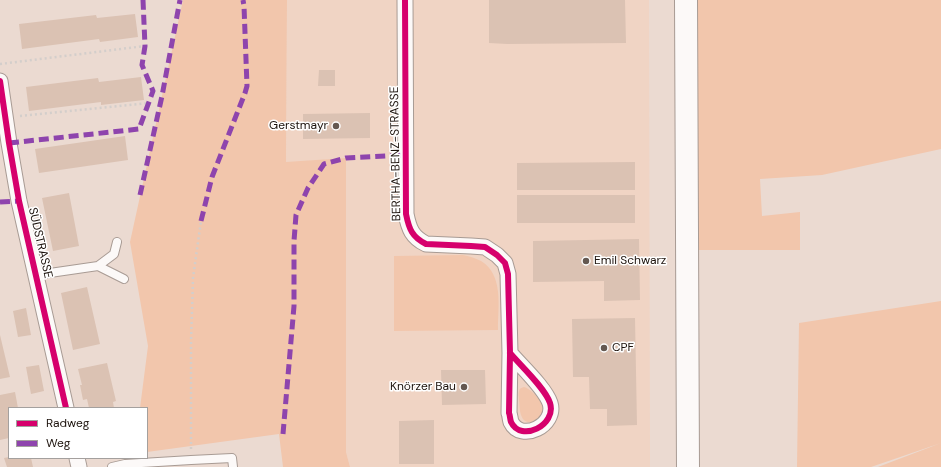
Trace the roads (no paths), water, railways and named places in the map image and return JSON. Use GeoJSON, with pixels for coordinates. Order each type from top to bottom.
{"type":"FeatureCollection","features":[{"type":"Feature","properties":{"kind":"main road"},"geometry":{"type":"LineString","coordinates":[[686,0],[688,467]]}},
{"type":"Feature","properties":{"kind":"street","name":"BERTHA-BENZ-STRASSE"},"geometry":{"type":"LineString","coordinates":[[405,0],[406,208],[408,226],[413,235],[426,244],[485,247],[497,255],[505,264],[508,274],[510,353],[509,412],[511,422],[518,430],[534,430],[542,426],[547,421],[551,405],[541,388],[510,353]]}},
{"type":"Feature","properties":{"kind":"street","name":"SÜDSTRASSE"},"geometry":{"type":"LineString","coordinates":[[0,81],[19,201],[66,407]]}},
{"type":"Feature","properties":{"kind":"lane"},"geometry":{"type":"LineString","coordinates":[[36,275],[98,266],[114,254],[117,242]]}},
{"type":"Feature","properties":{"kind":"lane"},"geometry":{"type":"LineString","coordinates":[[98,266],[124,279]]}},
{"type":"Feature","properties":{"kind":"lane"},"geometry":{"type":"LineString","coordinates":[[112,467],[125,464],[232,458],[233,467]]}},
{"type":"Feature","properties":{"kind":"place","name":"Gerstmayr"},"geometry":{"type":"Point","coordinates":[336,126]}},
{"type":"Feature","properties":{"kind":"place","name":"Emil Schwarz"},"geometry":{"type":"Point","coordinates":[586,261]}},
{"type":"Feature","properties":{"kind":"place","name":"CPF"},"geometry":{"type":"Point","coordinates":[604,348]}},
{"type":"Feature","properties":{"kind":"place","name":"Knörzer Bau"},"geometry":{"type":"Point","coordinates":[464,387]}}]}
